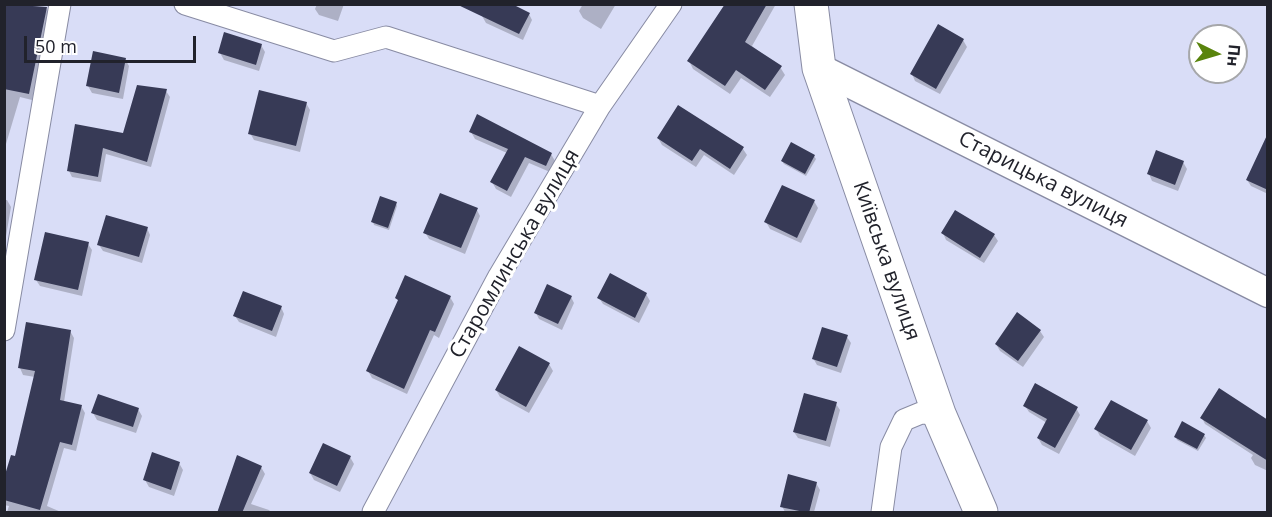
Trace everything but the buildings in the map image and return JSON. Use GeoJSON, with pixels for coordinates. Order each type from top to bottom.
{"type":"FeatureCollection","features":[{"type":"Feature","properties":{"kind":"main road","name":"Київська вулиця"},"geometry":{"type":"LineString","coordinates":[[811,4],[819,68],[939,414],[981,513]]}},
{"type":"Feature","properties":{"kind":"main road","name":"Старицька вулиця"},"geometry":{"type":"LineString","coordinates":[[819,68],[1268,292]]}},
{"type":"Feature","properties":{"kind":"street"},"geometry":{"type":"LineString","coordinates":[[4,330],[60,4]]}},
{"type":"Feature","properties":{"kind":"street"},"geometry":{"type":"LineString","coordinates":[[185,4],[334,51],[386,37],[600,105]]}},
{"type":"Feature","properties":{"kind":"street","name":"Старомлинська вулиця"},"geometry":{"type":"LineString","coordinates":[[373,513],[499,276],[600,105],[671,4]]}},
{"type":"Feature","properties":{"kind":"street"},"geometry":{"type":"LineString","coordinates":[[882,513],[891,447],[904,420],[921,413],[939,414]]}}]}
